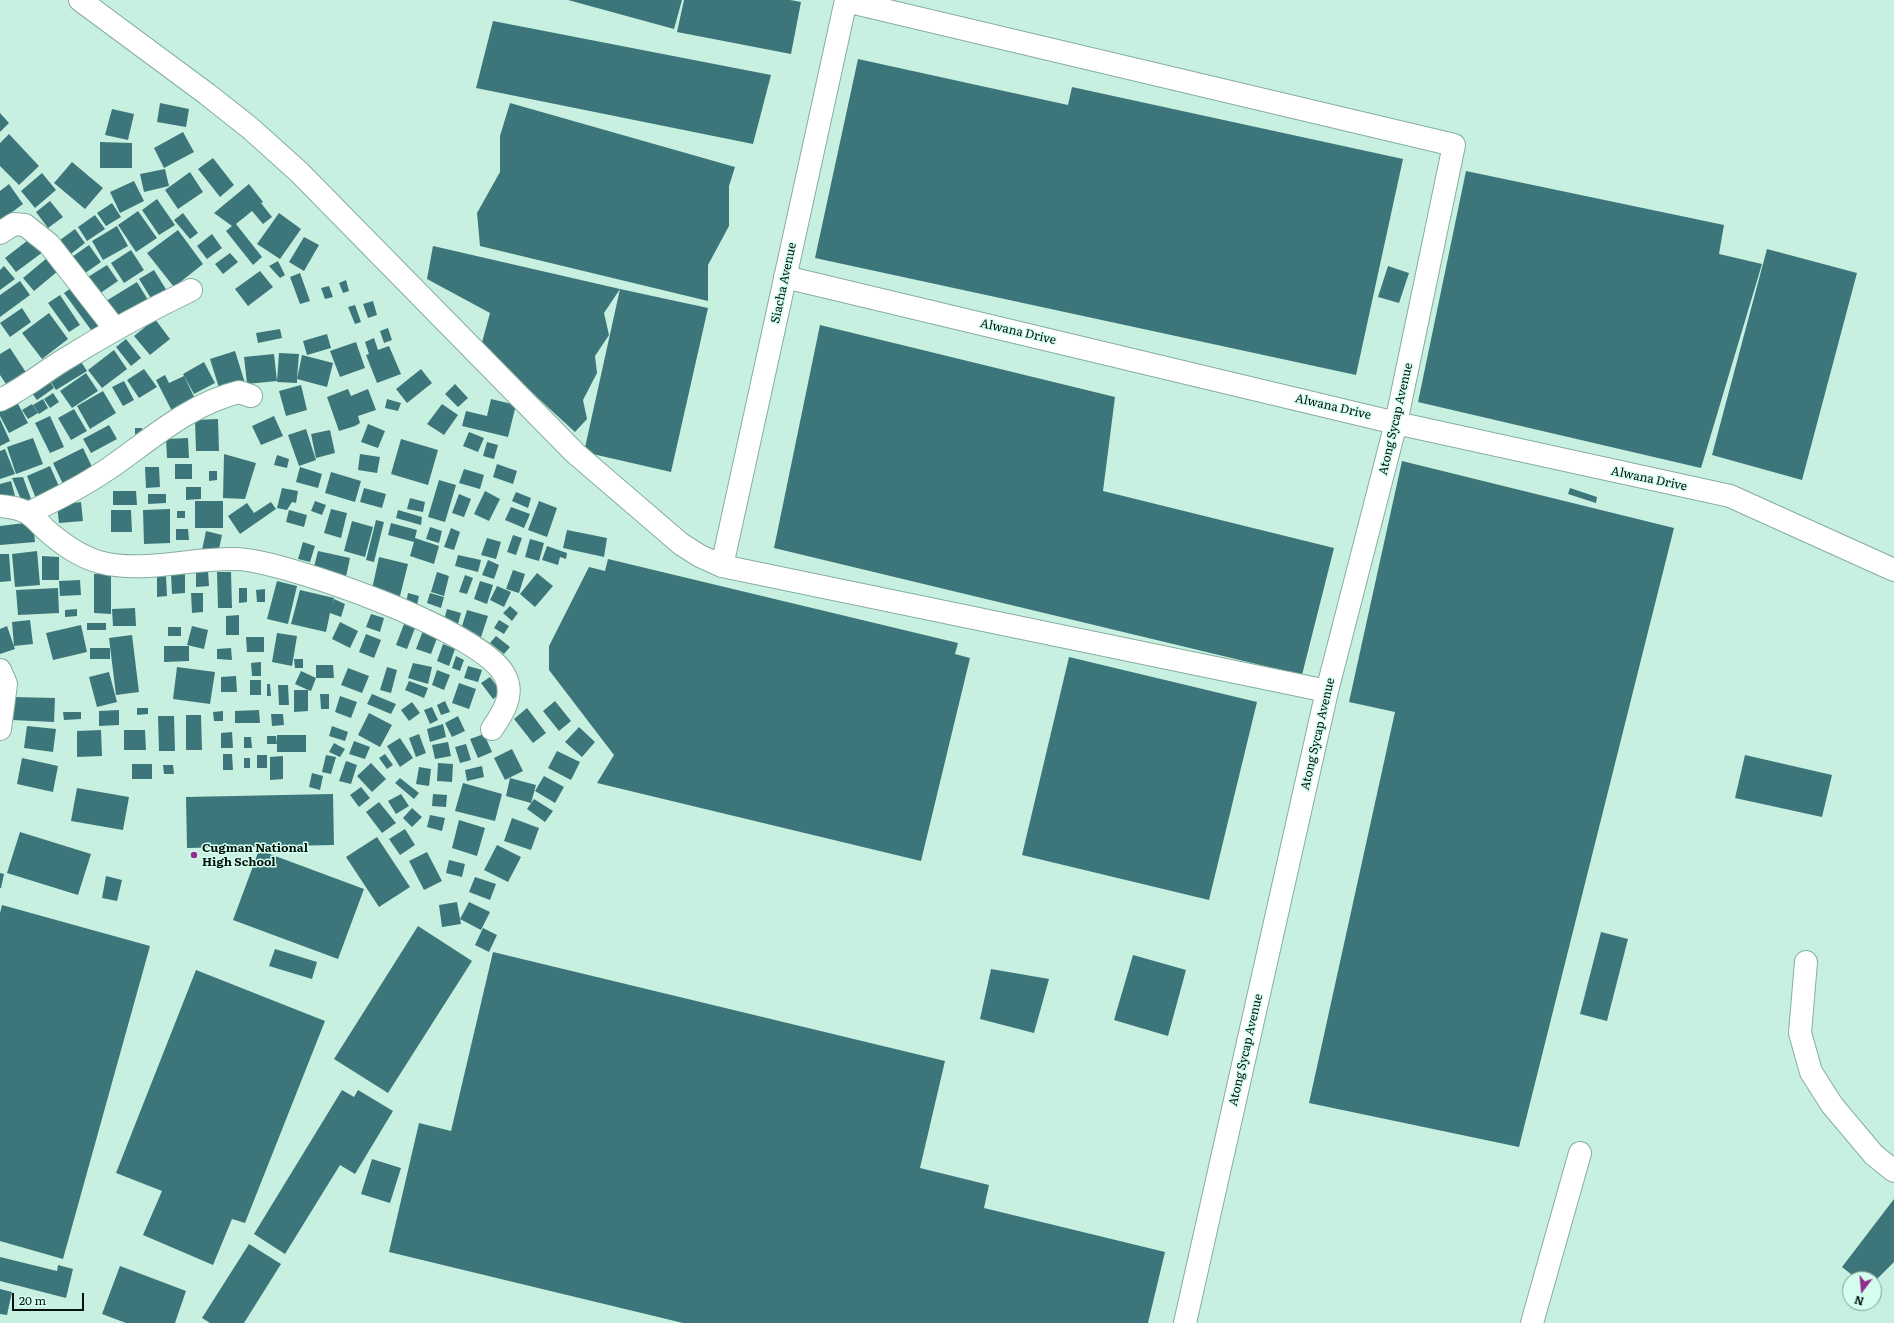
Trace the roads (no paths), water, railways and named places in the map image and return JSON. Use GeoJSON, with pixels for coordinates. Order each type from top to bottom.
{"type":"FeatureCollection","features":[{"type":"Feature","properties":{"kind":"street"},"geometry":{"type":"LineString","coordinates":[[80,0],[207,94],[256,133],[310,183],[575,453],[681,544],[700,556],[722,566],[1327,691]]}},
{"type":"Feature","properties":{"kind":"street","name":"Siacha Avenue"},"geometry":{"type":"LineString","coordinates":[[722,566],[846,1]]}},
{"type":"Feature","properties":{"kind":"street","name":"Atong Sycap Avenue"},"geometry":{"type":"LineString","coordinates":[[846,1],[1454,145],[1396,422],[1327,691],[1185,1323]]}},
{"type":"Feature","properties":{"kind":"street"},"geometry":{"type":"LineString","coordinates":[[0,233],[14,224],[25,225],[49,244],[115,330]]}},
{"type":"Feature","properties":{"kind":"street","name":"Alwana Drive"},"geometry":{"type":"LineString","coordinates":[[785,277],[1396,422],[1730,496],[1894,570]]}},
{"type":"Feature","properties":{"kind":"street"},"geometry":{"type":"LineString","coordinates":[[0,400],[12,395],[61,362],[115,330],[191,290]]}},
{"type":"Feature","properties":{"kind":"street"},"geometry":{"type":"LineString","coordinates":[[28,513],[83,486],[177,420],[203,405],[238,392],[251,396]]}},
{"type":"Feature","properties":{"kind":"street"},"geometry":{"type":"LineString","coordinates":[[0,506],[9,507],[28,513],[69,548],[99,562],[115,565],[137,566],[237,559],[259,562],[366,595],[401,610],[467,642],[496,662],[505,676],[509,697],[506,706],[492,729]]}},
{"type":"Feature","properties":{"kind":"street"},"geometry":{"type":"LineString","coordinates":[[0,670],[6,684],[0,729]]}},
{"type":"Feature","properties":{"kind":"street"},"geometry":{"type":"LineString","coordinates":[[1806,962],[1800,1033],[1812,1072],[1832,1105],[1874,1155],[1894,1170]]}},
{"type":"Feature","properties":{"kind":"street"},"geometry":{"type":"LineString","coordinates":[[1532,1323],[1580,1154]]}},
{"type":"Feature","properties":{"kind":"place","name":"Cugman National High School"},"geometry":{"type":"Point","coordinates":[194,855]}}]}
